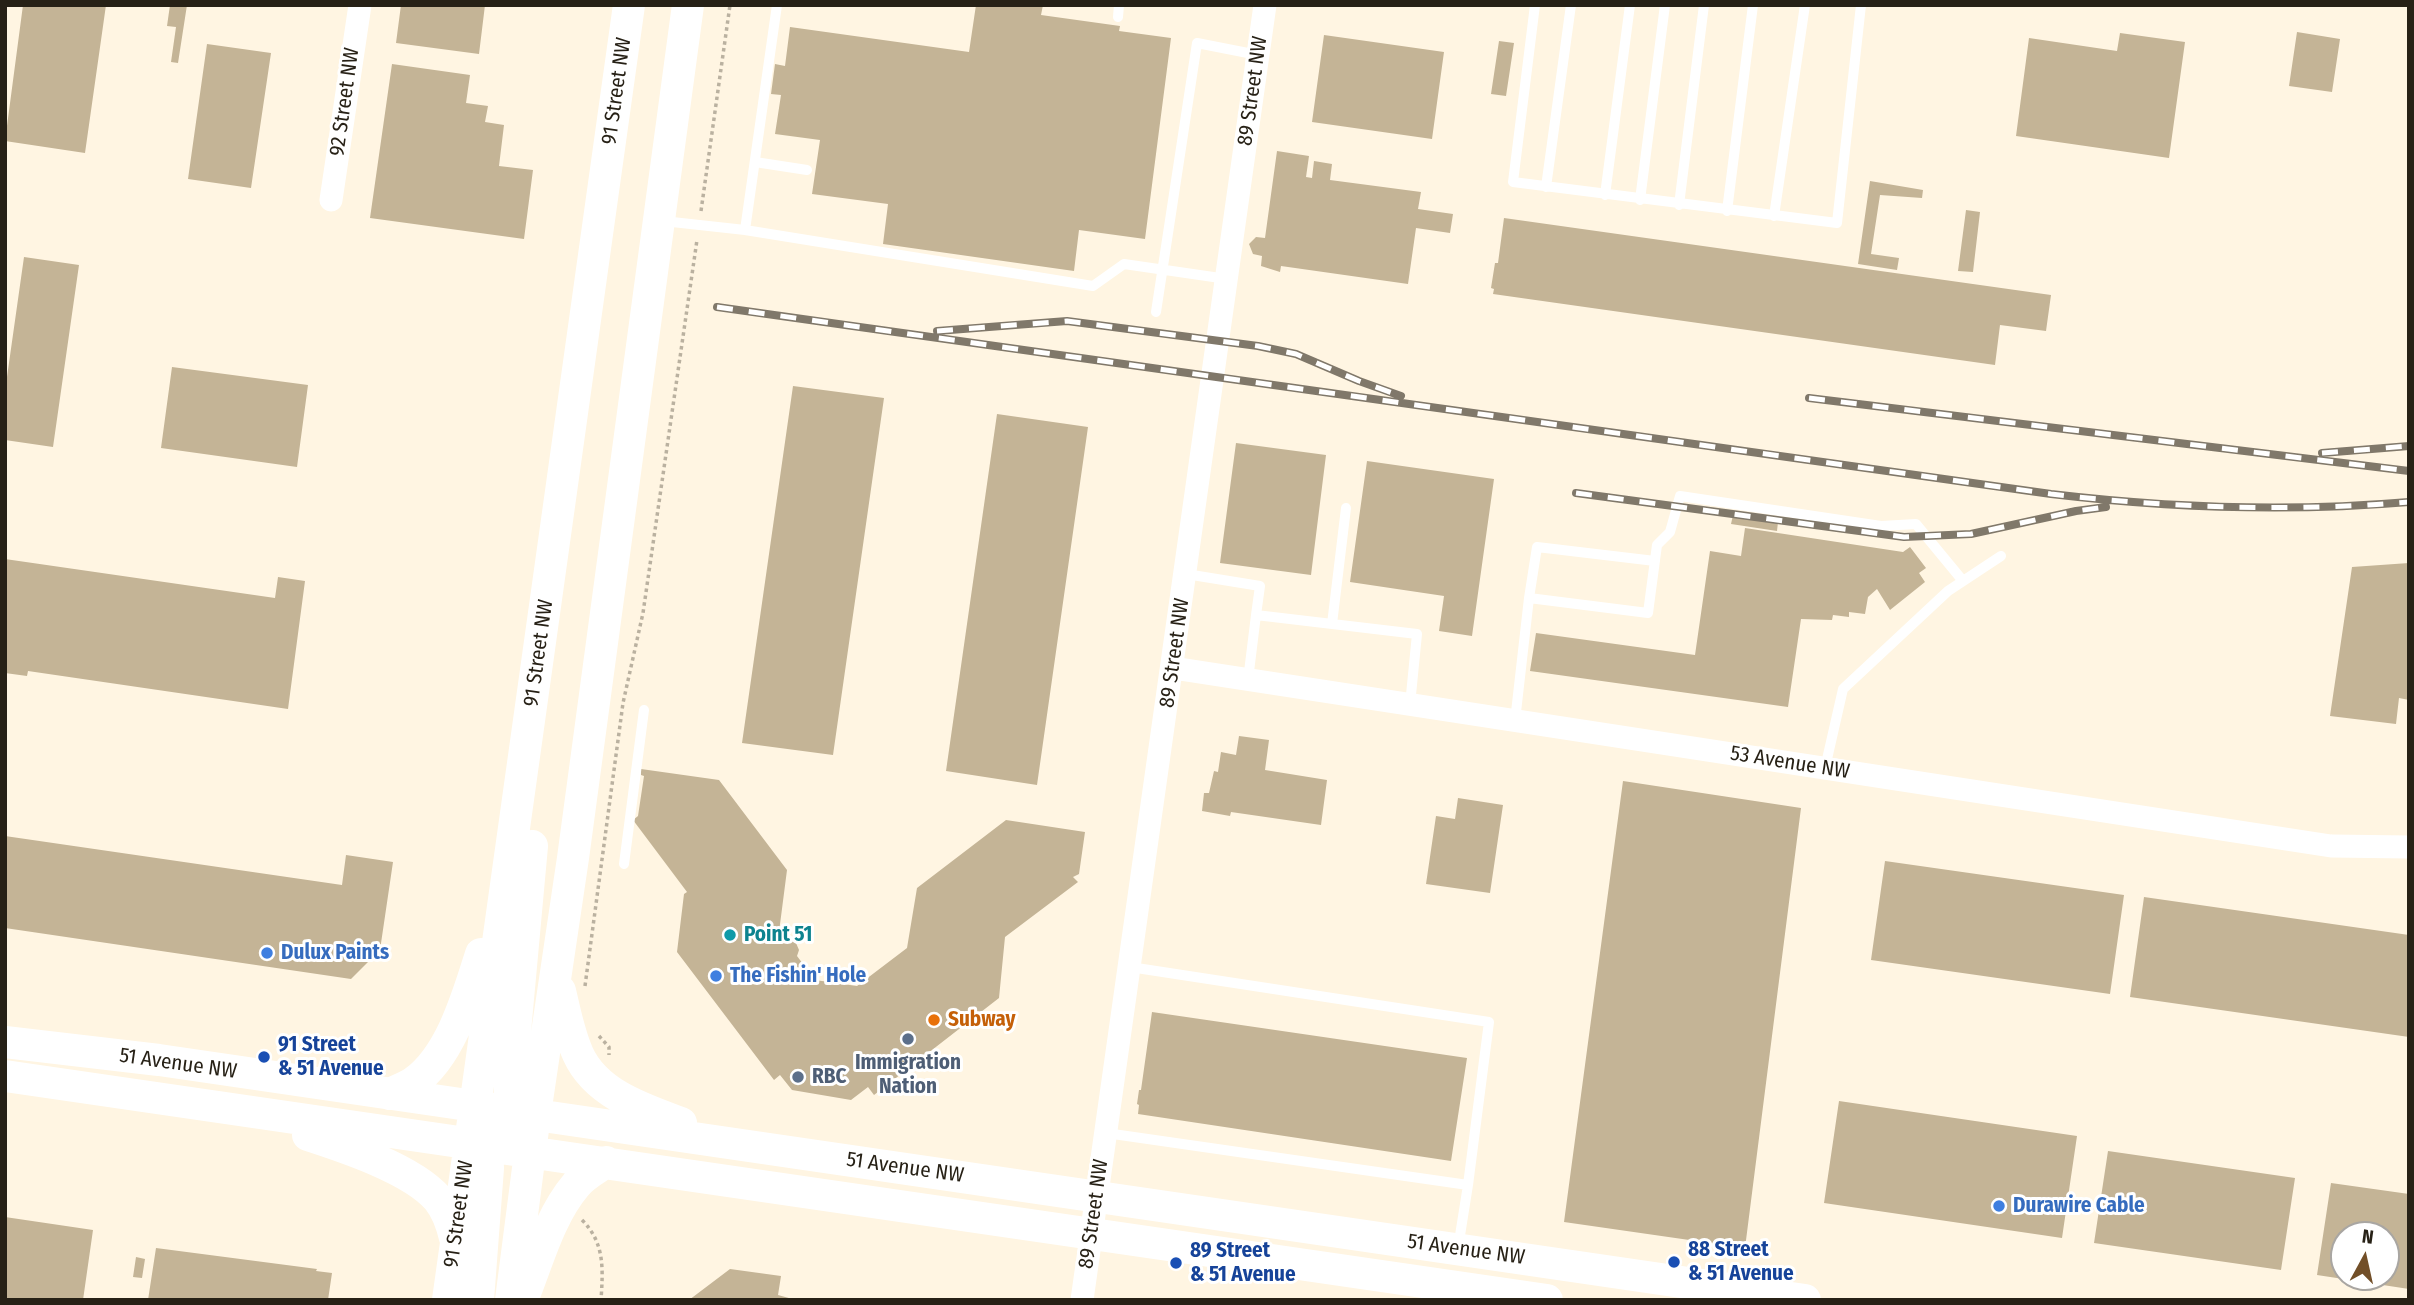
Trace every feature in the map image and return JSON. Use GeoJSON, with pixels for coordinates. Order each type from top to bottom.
{"type":"FeatureCollection","features":[{"type":"Feature","properties":{"kind":"main road","name":"91 Street NW"},"geometry":{"type":"LineString","coordinates":[[474,1106],[629,5]]}},
{"type":"Feature","properties":{"kind":"main road"},"geometry":{"type":"LineString","coordinates":[[511,1300],[529,1152],[514,1124],[522,1113],[556,972],[688,5]]}},
{"type":"Feature","properties":{"kind":"main road"},"geometry":{"type":"LineString","coordinates":[[522,1113],[510,1086],[535,818],[524,762]]}},
{"type":"Feature","properties":{"kind":"main road"},"geometry":{"type":"LineString","coordinates":[[390,1094],[415,1082],[422,1075],[436,1059],[455,1025],[466,1000],[509,870]]}},
{"type":"Feature","properties":{"kind":"main road"},"geometry":{"type":"LineString","coordinates":[[556,972],[570,1035],[579,1056],[584,1065],[606,1087],[620,1098],[651,1112],[746,1145]]}},
{"type":"Feature","properties":{"kind":"main road","name":"51 Avenue NW"},"geometry":{"type":"LineString","coordinates":[[5,1042],[131,1056],[1805,1300]]}},
{"type":"Feature","properties":{"kind":"main road","name":"51 Avenue NW"},"geometry":{"type":"LineString","coordinates":[[5,1076],[1548,1300]]}},
{"type":"Feature","properties":{"kind":"main road"},"geometry":{"type":"LineString","coordinates":[[474,1106],[482,1116],[479,1145],[478,1300]]}},
{"type":"Feature","properties":{"kind":"main road"},"geometry":{"type":"LineString","coordinates":[[220,1107],[346,1148],[413,1180],[429,1191],[443,1206],[456,1243]]}},
{"type":"Feature","properties":{"kind":"main road","name":"91 Street NW"},"geometry":{"type":"LineString","coordinates":[[448,1300],[456,1243],[479,1145]]}},
{"type":"Feature","properties":{"kind":"main road"},"geometry":{"type":"LineString","coordinates":[[522,1300],[542,1247],[562,1206],[576,1185],[606,1162]]}},
{"type":"Feature","properties":{"kind":"street","name":"92 Street NW"},"geometry":{"type":"LineString","coordinates":[[331,200],[359,5]]}},
{"type":"Feature","properties":{"kind":"street","name":"89 Street NW"},"geometry":{"type":"LineString","coordinates":[[1082,1300],[1265,5]]}},
{"type":"Feature","properties":{"kind":"street","name":"53 Avenue NW"},"geometry":{"type":"LineString","coordinates":[[1173,668],[2331,846],[2409,847]]}},
{"type":"Feature","properties":{"kind":"lane"},"geometry":{"type":"LineString","coordinates":[[746,230],[777,5]]}},
{"type":"Feature","properties":{"kind":"lane"},"geometry":{"type":"LineString","coordinates":[[1535,5],[1513,183],[1837,223],[1861,5]]}},
{"type":"Feature","properties":{"kind":"lane"},"geometry":{"type":"LineString","coordinates":[[1546,187],[1570,5]]}},
{"type":"Feature","properties":{"kind":"lane"},"geometry":{"type":"LineString","coordinates":[[1605,195],[1630,5]]}},
{"type":"Feature","properties":{"kind":"lane"},"geometry":{"type":"LineString","coordinates":[[1640,200],[1665,5]]}},
{"type":"Feature","properties":{"kind":"lane"},"geometry":{"type":"LineString","coordinates":[[1679,205],[1704,5]]}},
{"type":"Feature","properties":{"kind":"lane"},"geometry":{"type":"LineString","coordinates":[[1727,211],[1753,5]]}},
{"type":"Feature","properties":{"kind":"lane"},"geometry":{"type":"LineString","coordinates":[[1774,216],[1805,5]]}},
{"type":"Feature","properties":{"kind":"lane"},"geometry":{"type":"LineString","coordinates":[[1156,312],[1197,43],[1258,55]]}},
{"type":"Feature","properties":{"kind":"lane"},"geometry":{"type":"LineString","coordinates":[[755,162],[807,170]]}},
{"type":"Feature","properties":{"kind":"lane"},"geometry":{"type":"LineString","coordinates":[[660,221],[746,230],[1093,286],[1124,264],[1228,279]]}},
{"type":"Feature","properties":{"kind":"lane"},"geometry":{"type":"LineString","coordinates":[[1529,598],[1648,613],[1657,545],[1670,531],[1680,496],[1881,526],[1916,524],[1963,581]]}},
{"type":"Feature","properties":{"kind":"lane"},"geometry":{"type":"LineString","coordinates":[[1332,624],[1346,508]]}},
{"type":"Feature","properties":{"kind":"lane"},"geometry":{"type":"LineString","coordinates":[[1515,721],[1537,547],[1655,561]]}},
{"type":"Feature","properties":{"kind":"lane"},"geometry":{"type":"LineString","coordinates":[[1825,768],[1843,689],[1948,591],[2001,556]]}},
{"type":"Feature","properties":{"kind":"lane"},"geometry":{"type":"LineString","coordinates":[[1186,574],[1260,586],[1248,680]]}},
{"type":"Feature","properties":{"kind":"lane"},"geometry":{"type":"LineString","coordinates":[[1256,615],[1416,634],[1410,705]]}},
{"type":"Feature","properties":{"kind":"lane"},"geometry":{"type":"LineString","coordinates":[[624,864],[644,710]]}},
{"type":"Feature","properties":{"kind":"lane"},"geometry":{"type":"LineString","coordinates":[[1130,967],[1489,1022],[1458,1250]]}},
{"type":"Feature","properties":{"kind":"lane"},"geometry":{"type":"LineString","coordinates":[[1106,1133],[1468,1185]]}},
{"type":"Feature","properties":{"kind":"path"},"geometry":{"type":"LineString","coordinates":[[585,987],[623,703],[643,613],[730,5]]}},
{"type":"Feature","properties":{"kind":"path"},"geometry":{"type":"LineString","coordinates":[[592,1028],[609,1047],[605,1062]]}},
{"type":"Feature","properties":{"kind":"path"},"geometry":{"type":"LineString","coordinates":[[576,1215],[593,1233],[601,1254],[601,1300]]}},
{"type":"Feature","properties":{"kind":"building"},"geometry":{"type":"Polygon","coordinates":[[[23,5],[106,5],[85,153],[5,141],[23,5]]]}},
{"type":"Feature","properties":{"kind":"building"},"geometry":{"type":"Polygon","coordinates":[[[170,5],[187,5],[178,63],[171,62],[176,27],[167,26],[170,5]]]}},
{"type":"Feature","properties":{"kind":"building"},"geometry":{"type":"Polygon","coordinates":[[[401,5],[485,5],[479,54],[396,43],[401,5]]]}},
{"type":"Feature","properties":{"kind":"building"},"geometry":{"type":"Polygon","coordinates":[[[976,5],[1043,5],[1041,15],[1120,26],[1119,31],[1171,38],[1145,239],[1079,230],[1074,271],[883,244],[888,204],[812,194],[820,140],[775,134],[781,95],[771,94],[775,64],[785,66],[790,27],[969,52],[976,5]]]}},
{"type":"Feature","properties":{"kind":"building"},"geometry":{"type":"Polygon","coordinates":[[[2297,32],[2340,39],[2332,92],[2289,86],[2297,32]]]}},
{"type":"Feature","properties":{"kind":"building"},"geometry":{"type":"Polygon","coordinates":[[[2120,33],[2185,42],[2169,158],[2016,136],[2029,38],[2117,51],[2120,33]]]}},
{"type":"Feature","properties":{"kind":"building"},"geometry":{"type":"Polygon","coordinates":[[[1324,35],[1444,52],[1432,139],[1312,122],[1324,35]]]}},
{"type":"Feature","properties":{"kind":"building"},"geometry":{"type":"Polygon","coordinates":[[[1499,41],[1514,43],[1506,96],[1491,94],[1499,41]]]}},
{"type":"Feature","properties":{"kind":"building"},"geometry":{"type":"Polygon","coordinates":[[[207,44],[271,53],[251,188],[188,179],[207,44]]]}},
{"type":"Feature","properties":{"kind":"building"},"geometry":{"type":"Polygon","coordinates":[[[392,64],[470,75],[466,103],[488,106],[485,122],[504,125],[499,166],[533,170],[524,239],[370,218],[392,64]]]}},
{"type":"Feature","properties":{"kind":"building"},"geometry":{"type":"Polygon","coordinates":[[[1277,151],[1309,156],[1306,177],[1312,178],[1314,161],[1332,164],[1330,180],[1421,192],[1418,209],[1453,214],[1450,233],[1416,228],[1408,284],[1281,266],[1280,272],[1261,266],[1262,256],[1253,254],[1249,244],[1256,237],[1265,238],[1277,151]]]}},
{"type":"Feature","properties":{"kind":"building"},"geometry":{"type":"Polygon","coordinates":[[[1870,181],[1923,190],[1922,198],[1880,195],[1871,254],[1899,258],[1897,270],[1858,264],[1870,181]]]}},
{"type":"Feature","properties":{"kind":"building"},"geometry":{"type":"Polygon","coordinates":[[[1966,210],[1980,212],[1973,272],[1958,271],[1966,210]]]}},
{"type":"Feature","properties":{"kind":"building"},"geometry":{"type":"Polygon","coordinates":[[[1504,218],[2051,295],[2046,331],[2000,325],[1995,365],[1493,294],[1494,289],[1491,288],[1495,263],[1498,263],[1504,218]]]}},
{"type":"Feature","properties":{"kind":"building"},"geometry":{"type":"Polygon","coordinates":[[[24,257],[79,265],[53,447],[5,440],[5,391],[24,257]]]}},
{"type":"Feature","properties":{"kind":"building"},"geometry":{"type":"Polygon","coordinates":[[[172,367],[308,385],[297,467],[161,448],[172,367]]]}},
{"type":"Feature","properties":{"kind":"building"},"geometry":{"type":"Polygon","coordinates":[[[793,386],[884,398],[833,755],[742,743],[793,386]]]}},
{"type":"Feature","properties":{"kind":"building"},"geometry":{"type":"Polygon","coordinates":[[[997,414],[1088,427],[1037,785],[946,771],[997,414]]]}},
{"type":"Feature","properties":{"kind":"building"},"geometry":{"type":"Polygon","coordinates":[[[1236,443],[1326,455],[1311,575],[1220,563],[1236,443]]]}},
{"type":"Feature","properties":{"kind":"building"},"geometry":{"type":"Polygon","coordinates":[[[1367,461],[1494,479],[1472,636],[1439,631],[1444,596],[1350,582],[1367,461]]]}},
{"type":"Feature","properties":{"kind":"building"},"geometry":{"type":"Polygon","coordinates":[[[1733,515],[1778,522],[1777,531],[1731,524],[1733,515]]]}},
{"type":"Feature","properties":{"kind":"building"},"geometry":{"type":"Polygon","coordinates":[[[1745,528],[1903,552],[1910,547],[1926,568],[1919,573],[1925,582],[1890,610],[1877,589],[1868,597],[1865,614],[1849,612],[1849,617],[1833,615],[1832,620],[1801,619],[1788,707],[1530,671],[1536,633],[1695,655],[1710,551],[1741,556],[1745,528]]]}},
{"type":"Feature","properties":{"kind":"building"},"geometry":{"type":"Polygon","coordinates":[[[5,559],[275,598],[278,577],[305,581],[288,709],[28,671],[27,676],[5,673],[5,559]]]}},
{"type":"Feature","properties":{"kind":"building"},"geometry":{"type":"Polygon","coordinates":[[[2409,563],[2409,700],[2399,698],[2396,724],[2330,716],[2352,567],[2409,563]]]}},
{"type":"Feature","properties":{"kind":"building"},"geometry":{"type":"Polygon","coordinates":[[[1239,736],[1269,740],[1265,770],[1327,780],[1321,825],[1231,812],[1230,816],[1202,811],[1204,793],[1209,793],[1214,771],[1218,772],[1221,752],[1236,755],[1239,736]]]}},
{"type":"Feature","properties":{"kind":"building","name":"Point 51"},"geometry":{"type":"Polygon","coordinates":[[[641,769],[719,780],[787,870],[779,932],[785,941],[792,940],[796,943],[799,950],[797,956],[815,980],[857,986],[907,948],[917,888],[1006,820],[1085,832],[1079,874],[1073,877],[1078,882],[1005,937],[999,998],[874,1095],[868,1087],[851,1100],[792,1090],[780,1075],[774,1080],[677,952],[684,894],[687,892],[633,820],[638,816],[644,776],[641,775],[641,769]]]}},
{"type":"Feature","properties":{"kind":"building"},"geometry":{"type":"Polygon","coordinates":[[[1623,781],[1801,808],[1745,1248],[1564,1222],[1623,781]]]}},
{"type":"Feature","properties":{"kind":"building"},"geometry":{"type":"Polygon","coordinates":[[[1458,798],[1503,805],[1490,893],[1426,884],[1436,816],[1455,819],[1458,798]]]}},
{"type":"Feature","properties":{"kind":"building"},"geometry":{"type":"Polygon","coordinates":[[[5,836],[342,885],[346,855],[393,862],[380,950],[351,979],[5,928],[5,836]]]}},
{"type":"Feature","properties":{"kind":"building"},"geometry":{"type":"Polygon","coordinates":[[[1885,861],[2124,895],[2110,994],[1871,960],[1885,861]]]}},
{"type":"Feature","properties":{"kind":"building"},"geometry":{"type":"Polygon","coordinates":[[[2144,897],[2409,935],[2409,1037],[2130,997],[2144,897]]]}},
{"type":"Feature","properties":{"kind":"building"},"geometry":{"type":"Polygon","coordinates":[[[1152,1012],[1467,1058],[1451,1161],[1138,1114],[1137,1104],[1152,1012]]]}},
{"type":"Feature","properties":{"kind":"building"},"geometry":{"type":"Polygon","coordinates":[[[1839,1101],[2077,1136],[2062,1238],[1824,1203],[1839,1101]]]}},
{"type":"Feature","properties":{"kind":"building"},"geometry":{"type":"Polygon","coordinates":[[[2108,1151],[2295,1178],[2281,1270],[2094,1243],[2108,1151]]]}},
{"type":"Feature","properties":{"kind":"building"},"geometry":{"type":"Polygon","coordinates":[[[2331,1183],[2409,1194],[2409,1289],[2400,1288],[2400,1221],[2330,1221],[2330,1277],[2317,1275],[2331,1183]]]}},
{"type":"Feature","properties":{"kind":"building"},"geometry":{"type":"Polygon","coordinates":[[[5,1217],[93,1230],[83,1300],[5,1300],[5,1217]]]}},
{"type":"Feature","properties":{"kind":"building"},"geometry":{"type":"Polygon","coordinates":[[[156,1248],[332,1273],[328,1300],[148,1300],[156,1248]]]}},
{"type":"Feature","properties":{"kind":"building"},"geometry":{"type":"Polygon","coordinates":[[[136,1257],[145,1259],[142,1278],[133,1277],[136,1257]]]}},
{"type":"Feature","properties":{"kind":"building"},"geometry":{"type":"Polygon","coordinates":[[[730,1269],[781,1276],[778,1295],[796,1300],[689,1300],[730,1269]]]}},
{"type":"Feature","properties":{"kind":"railway"},"geometry":{"type":"LineString","coordinates":[[717,307],[2051,494],[2140,503],[2230,507],[2320,507],[2409,502]]}},
{"type":"Feature","properties":{"kind":"railway"},"geometry":{"type":"LineString","coordinates":[[937,331],[1067,321],[1258,346],[1296,354],[1401,396]]}},
{"type":"Feature","properties":{"kind":"railway"},"geometry":{"type":"LineString","coordinates":[[1809,398],[2409,471]]}},
{"type":"Feature","properties":{"kind":"railway"},"geometry":{"type":"LineString","coordinates":[[2322,453],[2409,446]]}},
{"type":"Feature","properties":{"kind":"railway"},"geometry":{"type":"LineString","coordinates":[[1576,493],[1904,537],[1971,534],[2106,507]]}},
{"type":"Feature","properties":{"kind":"place","name":"Point 51"},"geometry":{"type":"Point","coordinates":[730,935]}},
{"type":"Feature","properties":{"kind":"place","name":"Dulux Paints"},"geometry":{"type":"Point","coordinates":[267,953]}},
{"type":"Feature","properties":{"kind":"place","name":"The Fishin' Hole"},"geometry":{"type":"Point","coordinates":[716,976]}},
{"type":"Feature","properties":{"kind":"place","name":"Subway"},"geometry":{"type":"Point","coordinates":[934,1020]}},
{"type":"Feature","properties":{"kind":"place","name":"Immigration Nation"},"geometry":{"type":"Point","coordinates":[908,1039]}},
{"type":"Feature","properties":{"kind":"place","name":"91 Street & 51 Avenue"},"geometry":{"type":"Point","coordinates":[264,1057]}},
{"type":"Feature","properties":{"kind":"place","name":"RBC"},"geometry":{"type":"Point","coordinates":[798,1077]}},
{"type":"Feature","properties":{"kind":"place","name":"Durawire Cable"},"geometry":{"type":"Point","coordinates":[1999,1206]}},
{"type":"Feature","properties":{"kind":"place","name":"88 Street & 51 Avenue"},"geometry":{"type":"Point","coordinates":[1674,1262]}},
{"type":"Feature","properties":{"kind":"place","name":"89 Street & 51 Avenue"},"geometry":{"type":"Point","coordinates":[1176,1263]}}]}
